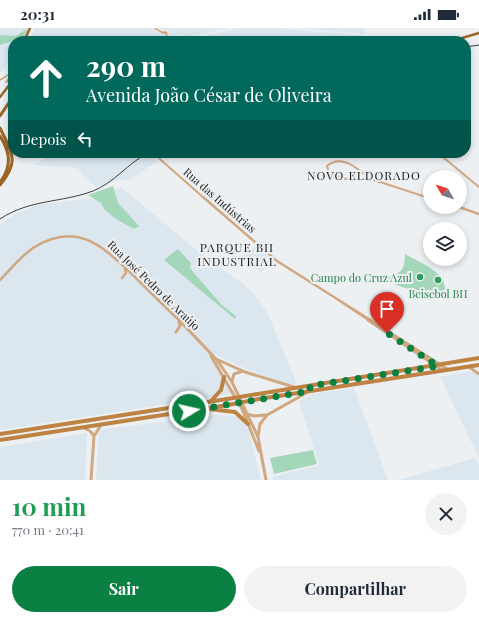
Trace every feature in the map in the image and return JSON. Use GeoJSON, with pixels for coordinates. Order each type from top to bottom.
{"type":"FeatureCollection","features":[{"type":"Feature","properties":{"kind":"highway"},"geometry":{"type":"LineString","coordinates":[[0,98],[8,88]]}},
{"type":"Feature","properties":{"kind":"highway"},"geometry":{"type":"LineString","coordinates":[[0,116],[8,102]]}},
{"type":"Feature","properties":{"kind":"highway"},"geometry":{"type":"LineString","coordinates":[[0,109],[6,105]]}},
{"type":"Feature","properties":{"kind":"highway"},"geometry":{"type":"LineString","coordinates":[[0,128],[8,144]]}},
{"type":"Feature","properties":{"kind":"highway"},"geometry":{"type":"LineString","coordinates":[[0,136],[8,149]]}},
{"type":"Feature","properties":{"kind":"highway"},"geometry":{"type":"LineString","coordinates":[[0,181],[10,161],[10,158]]}},
{"type":"Feature","properties":{"kind":"highway"},"geometry":{"type":"LineString","coordinates":[[0,185],[10,174],[14,162],[13,158]]}},
{"type":"Feature","properties":{"kind":"main road"},"geometry":{"type":"LineString","coordinates":[[0,434],[298,388],[479,358]]}},
{"type":"Feature","properties":{"kind":"main road"},"geometry":{"type":"LineString","coordinates":[[0,440],[479,365]]}},
{"type":"Feature","properties":{"kind":"main road"},"geometry":{"type":"LineString","coordinates":[[211,401],[221,390],[224,377]]}},
{"type":"Feature","properties":{"kind":"main road"},"geometry":{"type":"LineString","coordinates":[[310,386],[310,391]]}},
{"type":"Feature","properties":{"kind":"main road"},"geometry":{"type":"LineString","coordinates":[[203,408],[234,411],[240,414],[248,424]]}},
{"type":"Feature","properties":{"kind":"street"},"geometry":{"type":"LineString","coordinates":[[155,28],[168,36]]}},
{"type":"Feature","properties":{"kind":"street"},"geometry":{"type":"LineString","coordinates":[[0,80],[8,75]]}},
{"type":"Feature","properties":{"kind":"street","name":"Rua das Indústrias"},"geometry":{"type":"LineString","coordinates":[[160,158],[277,261],[447,370]]}},
{"type":"Feature","properties":{"kind":"street"},"geometry":{"type":"LineString","coordinates":[[444,158],[479,187]]}},
{"type":"Feature","properties":{"kind":"street"},"geometry":{"type":"LineString","coordinates":[[369,178],[350,180],[342,178],[329,173],[327,166],[335,161],[342,162],[355,167],[369,178],[423,196]]}},
{"type":"Feature","properties":{"kind":"street"},"geometry":{"type":"LineString","coordinates":[[467,210],[479,214]]}},
{"type":"Feature","properties":{"kind":"street","name":"Rua José Pedro de Araújo"},"geometry":{"type":"LineString","coordinates":[[0,280],[30,251],[45,243],[66,237],[82,238],[94,241],[104,248],[216,359],[245,372],[280,384],[298,388]]}},
{"type":"Feature","properties":{"kind":"street"},"geometry":{"type":"LineString","coordinates":[[122,278],[126,273],[124,268]]}},
{"type":"Feature","properties":{"kind":"street"},"geometry":{"type":"LineString","coordinates":[[176,332],[180,326],[178,320]]}},
{"type":"Feature","properties":{"kind":"street","name":"Rua José Pedro de Araújo"},"geometry":{"type":"LineString","coordinates":[[209,352],[238,401]]}},
{"type":"Feature","properties":{"kind":"street"},"geometry":{"type":"LineString","coordinates":[[216,359],[232,382],[258,437],[266,480]]}},
{"type":"Feature","properties":{"kind":"street","name":"Rua das Indústrias"},"geometry":{"type":"LineString","coordinates":[[440,365],[442,370]]}},
{"type":"Feature","properties":{"kind":"street"},"geometry":{"type":"LineString","coordinates":[[469,366],[479,374]]}},
{"type":"Feature","properties":{"kind":"street"},"geometry":{"type":"LineString","coordinates":[[224,377],[225,372],[234,367]]}},
{"type":"Feature","properties":{"kind":"street"},"geometry":{"type":"LineString","coordinates":[[232,382],[234,374],[245,372]]}},
{"type":"Feature","properties":{"kind":"street"},"geometry":{"type":"LineString","coordinates":[[279,391],[281,387],[280,384]]}},
{"type":"Feature","properties":{"kind":"street"},"geometry":{"type":"LineString","coordinates":[[258,437],[260,424],[267,415],[310,391]]}},
{"type":"Feature","properties":{"kind":"street"},"geometry":{"type":"LineString","coordinates":[[238,401],[248,414],[254,416],[267,415]]}},
{"type":"Feature","properties":{"kind":"street"},"geometry":{"type":"LineString","coordinates":[[238,401],[260,451]]}},
{"type":"Feature","properties":{"kind":"street"},"geometry":{"type":"LineString","coordinates":[[91,480],[94,436],[101,424]]}},
{"type":"Feature","properties":{"kind":"street"},"geometry":{"type":"LineString","coordinates":[[78,428],[90,431],[94,436]]}},
{"type":"Feature","properties":{"kind":"shaded area"},"geometry":{"type":"Polygon","coordinates":[[[0,28],[26,28],[21,36],[8,36],[8,60],[3,71],[0,72],[0,28]]]}},
{"type":"Feature","properties":{"kind":"shaded area"},"geometry":{"type":"Polygon","coordinates":[[[35,28],[153,28],[165,36],[31,36],[35,28]]]}},
{"type":"Feature","properties":{"kind":"shaded area"},"geometry":{"type":"Polygon","coordinates":[[[158,28],[228,28],[193,36],[186,36],[158,28]]]}},
{"type":"Feature","properties":{"kind":"shaded area"},"geometry":{"type":"Polygon","coordinates":[[[239,28],[276,28],[367,36],[272,36],[205,36],[239,28]]]}},
{"type":"Feature","properties":{"kind":"shaded area"},"geometry":{"type":"Polygon","coordinates":[[[295,28],[364,28],[366,34],[295,28]]]}},
{"type":"Feature","properties":{"kind":"shaded area"},"geometry":{"type":"Polygon","coordinates":[[[172,32],[179,36],[170,36],[167,34],[172,32]]]}},
{"type":"Feature","properties":{"kind":"shaded area"},"geometry":{"type":"Polygon","coordinates":[[[45,158],[155,158],[158,161],[128,181],[124,179],[118,180],[97,188],[75,168],[33,165],[45,158]]]}},
{"type":"Feature","properties":{"kind":"shaded area"},"geometry":{"type":"Polygon","coordinates":[[[121,187],[200,253],[246,286],[259,300],[268,314],[296,382],[295,385],[280,382],[246,369],[216,355],[213,357],[232,394],[0,430],[0,225],[17,213],[38,205],[93,198],[121,187]]]}},
{"type":"Feature","properties":{"kind":"shaded area"},"geometry":{"type":"Polygon","coordinates":[[[256,245],[274,261],[261,272],[241,256],[256,245]]]}},
{"type":"Feature","properties":{"kind":"shaded area"},"geometry":{"type":"Polygon","coordinates":[[[472,371],[479,376],[479,458],[440,377],[472,371]]]}},
{"type":"Feature","properties":{"kind":"shaded area"},"geometry":{"type":"Polygon","coordinates":[[[354,388],[388,480],[273,480],[272,477],[319,465],[299,401],[311,394],[354,388]]]}},
{"type":"Feature","properties":{"kind":"shaded area"},"geometry":{"type":"Polygon","coordinates":[[[213,415],[238,416],[248,429],[261,480],[96,480],[99,430],[213,415]]]}},
{"type":"Feature","properties":{"kind":"shaded area"},"geometry":{"type":"Polygon","coordinates":[[[87,433],[85,480],[0,480],[0,447],[87,433]]]}},
{"type":"Feature","properties":{"kind":"shaded area"},"geometry":{"type":"Polygon","coordinates":[[[475,458],[479,466],[479,480],[399,480],[475,458]]]}},
{"type":"Feature","properties":{"kind":"green space"},"geometry":{"type":"Polygon","coordinates":[[[28,28],[24,36],[16,36],[28,28]]]}},
{"type":"Feature","properties":{"kind":"green space"},"geometry":{"type":"Polygon","coordinates":[[[0,35],[16,36],[8,36],[8,43],[0,45],[0,35]]]}},
{"type":"Feature","properties":{"kind":"green space"},"geometry":{"type":"Polygon","coordinates":[[[113,186],[118,203],[139,226],[134,229],[116,219],[105,210],[101,203],[88,195],[113,186]]]}},
{"type":"Feature","properties":{"kind":"green space"},"geometry":{"type":"Polygon","coordinates":[[[178,249],[191,263],[190,267],[193,272],[221,304],[236,316],[235,319],[164,260],[178,249]]]}},
{"type":"Feature","properties":{"kind":"green space"},"geometry":{"type":"Polygon","coordinates":[[[405,254],[423,263],[423,266],[427,266],[436,272],[444,283],[445,290],[437,292],[421,292],[405,288],[382,278],[400,272],[405,260],[405,254]]]}},
{"type":"Feature","properties":{"kind":"green space"},"geometry":{"type":"Polygon","coordinates":[[[313,450],[317,464],[274,474],[270,458],[313,450]]]}},
{"type":"Feature","properties":{"kind":"railway"},"geometry":{"type":"LineString","coordinates":[[471,46],[479,45]]}},
{"type":"Feature","properties":{"kind":"railway"},"geometry":{"type":"LineString","coordinates":[[0,219],[23,208],[93,191],[108,183],[140,158]]}},
{"type":"Feature","properties":{"kind":"place","name":"Campo do Cruz Azul"},"geometry":{"type":"Point","coordinates":[420,277]}},
{"type":"Feature","properties":{"kind":"place","name":"Beisebol BH"},"geometry":{"type":"Point","coordinates":[438,280]}},
{"type":"Feature","properties":{"kind":"district","name":"NOVO ELDORADO"},"geometry":{"type":"Point","coordinates":[364,175]}},
{"type":"Feature","properties":{"kind":"district","name":"PARQUE BH INDUSTRIAL"},"geometry":{"type":"Point","coordinates":[237,254]}},
{"type":"Feature","properties":{"kind":"route"},"geometry":{"type":"LineString","coordinates":[[189,411],[310,391],[310,386],[438,366],[387,333]]}}]}
